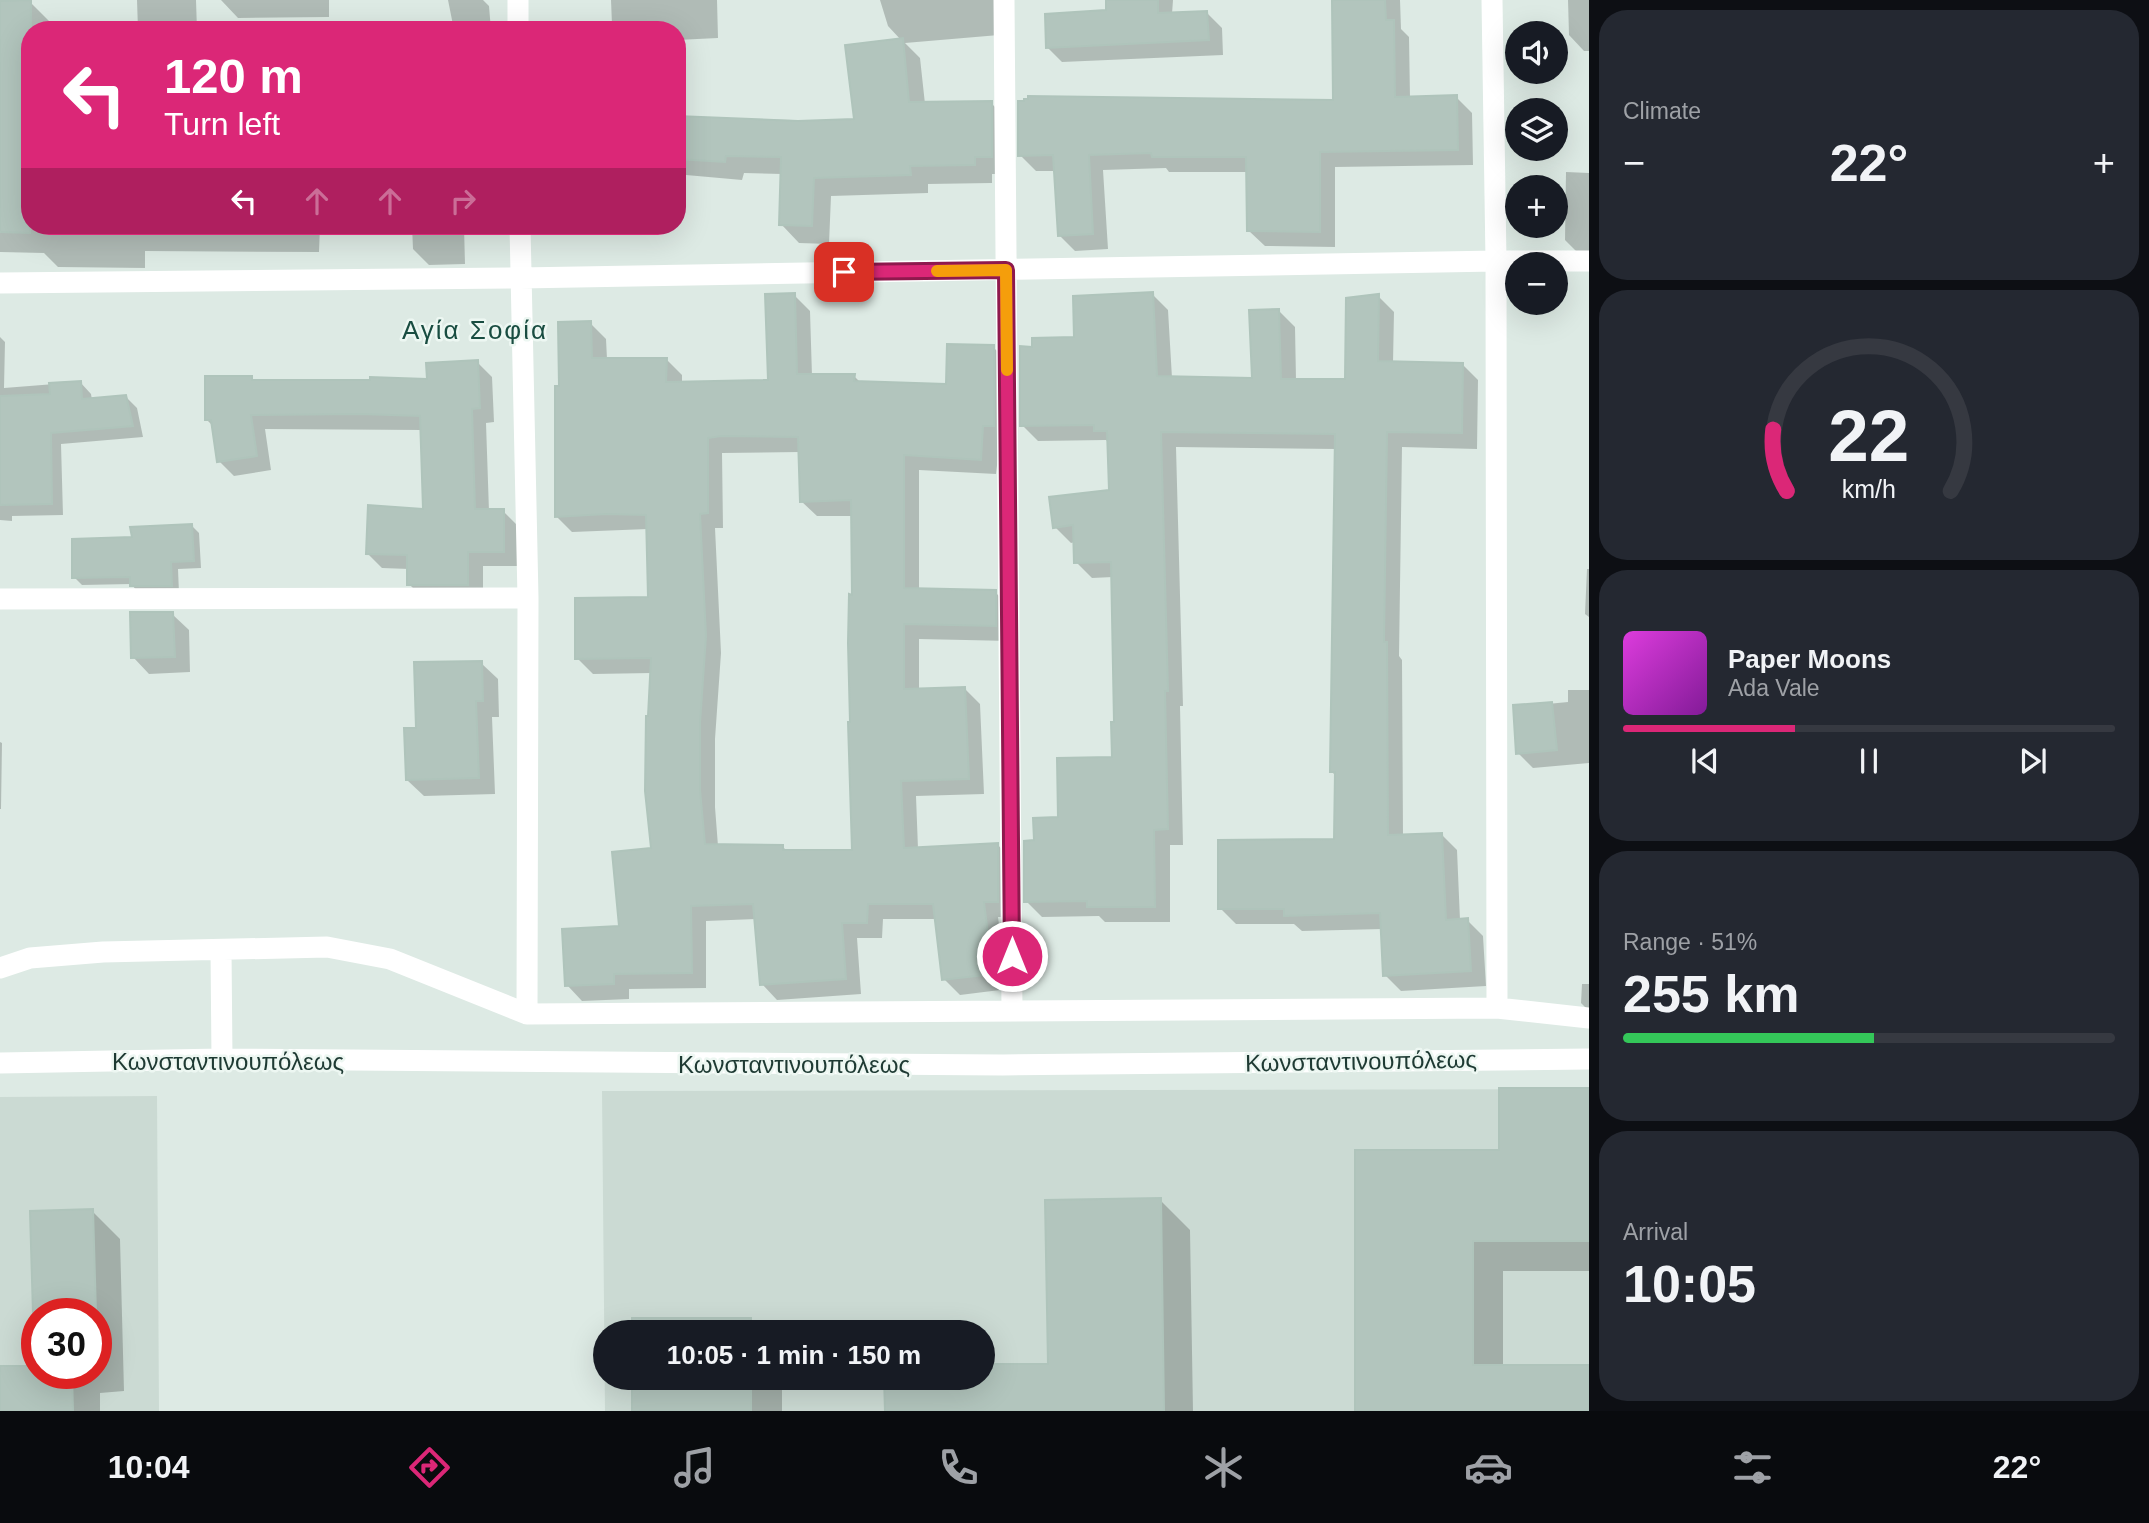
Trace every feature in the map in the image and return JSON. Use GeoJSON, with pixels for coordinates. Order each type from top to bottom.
{"type":"FeatureCollection","features":[{"type":"Feature","properties":{"kind":"street"},"geometry":{"type":"LineString","coordinates":[[518,0],[518,21]]}},
{"type":"Feature","properties":{"kind":"street"},"geometry":{"type":"LineString","coordinates":[[1004,0],[1012,1011]]}},
{"type":"Feature","properties":{"kind":"street"},"geometry":{"type":"LineString","coordinates":[[1492,0],[1496,261],[1497,1008]]}},
{"type":"Feature","properties":{"kind":"street"},"geometry":{"type":"LineString","coordinates":[[520,235],[528,598],[527,1014]]}},
{"type":"Feature","properties":{"kind":"street"},"geometry":{"type":"LineString","coordinates":[[0,283],[520,278],[1589,261]]}},
{"type":"Feature","properties":{"kind":"street"},"geometry":{"type":"LineString","coordinates":[[0,599],[528,598]]}},
{"type":"Feature","properties":{"kind":"street"},"geometry":{"type":"LineString","coordinates":[[0,968],[30,958],[103,951],[327,947],[390,960],[527,1014],[1497,1008],[1589,1018]]}},
{"type":"Feature","properties":{"kind":"street"},"geometry":{"type":"LineString","coordinates":[[221,950],[222,1059]]}},
{"type":"Feature","properties":{"kind":"street","name":"Κωνσταντινουπόλεως"},"geometry":{"type":"LineString","coordinates":[[0,1063],[222,1059],[1003,1065],[1589,1059]]}},
{"type":"Feature","properties":{"kind":"shaded area"},"geometry":{"type":"Polygon","coordinates":[[[1589,1089],[1589,1411],[605,1411],[605,1390],[995,1390],[995,1320],[604,1320],[602,1091],[1589,1089]]]}},
{"type":"Feature","properties":{"kind":"shaded area"},"geometry":{"type":"Polygon","coordinates":[[[157,1096],[159,1411],[0,1411],[0,1097],[157,1096]]]}},
{"type":"Feature","properties":{"kind":"building"},"geometry":{"type":"Polygon","coordinates":[[[31,0],[31,21],[21,21],[21,233],[0,232],[0,1],[31,0]]]}},
{"type":"Feature","properties":{"kind":"building"},"geometry":{"type":"Polygon","coordinates":[[[1106,0],[1158,0],[1158,13],[1207,11],[1209,40],[1046,48],[1045,14],[1106,10],[1106,0]]]}},
{"type":"Feature","properties":{"kind":"building"},"geometry":{"type":"Polygon","coordinates":[[[1332,0],[1385,0],[1386,20],[1394,20],[1395,97],[1457,95],[1458,150],[1320,152],[1320,232],[1247,231],[1246,157],[1152,157],[1151,153],[1089,155],[1093,234],[1058,236],[1053,155],[1018,156],[1018,101],[1028,99],[1028,96],[1333,100],[1332,0]]]}},
{"type":"Feature","properties":{"kind":"building"},"geometry":{"type":"Polygon","coordinates":[[[903,38],[909,102],[992,101],[992,157],[975,157],[975,165],[910,166],[911,175],[814,178],[812,226],[779,225],[781,157],[726,156],[725,162],[686,160],[686,116],[798,121],[854,119],[845,45],[903,38]]]}},
{"type":"Feature","properties":{"kind":"building"},"geometry":{"type":"Polygon","coordinates":[[[1153,292],[1157,376],[1252,378],[1249,310],[1279,309],[1281,379],[1345,379],[1346,298],[1379,294],[1378,361],[1463,363],[1462,433],[1387,432],[1384,642],[1387,642],[1388,835],[1442,833],[1446,920],[1468,918],[1471,971],[1383,976],[1380,913],[1284,916],[1284,909],[1218,909],[1218,840],[1334,839],[1335,772],[1330,772],[1335,434],[1161,432],[1168,691],[1165,691],[1168,829],[1154,830],[1155,907],[1087,907],[1087,901],[1024,902],[1024,841],[1034,840],[1033,818],[1058,817],[1057,758],[1112,757],[1111,722],[1114,722],[1111,562],[1074,563],[1073,525],[1053,528],[1049,497],[1109,490],[1107,431],[1094,431],[1094,425],[1020,426],[1020,346],[1032,347],[1032,338],[1074,337],[1073,296],[1153,292]]]}},
{"type":"Feature","properties":{"kind":"building"},"geometry":{"type":"Polygon","coordinates":[[[795,293],[797,374],[855,374],[854,381],[946,384],[947,344],[994,345],[994,426],[983,426],[981,460],[904,455],[904,588],[996,590],[996,626],[904,624],[904,689],[965,687],[969,779],[901,781],[904,848],[998,843],[998,902],[984,902],[993,974],[942,980],[933,904],[868,904],[867,923],[842,923],[846,979],[760,985],[753,904],[691,906],[692,973],[614,974],[614,984],[565,986],[562,929],[619,926],[612,852],[651,848],[645,791],[646,716],[651,658],[575,659],[575,598],[648,597],[646,515],[555,517],[558,322],[591,321],[592,358],[667,358],[666,382],[768,380],[765,294],[795,293]],[[798,437],[708,438],[708,513],[700,514],[706,636],[700,723],[700,790],[705,844],[783,845],[783,850],[852,850],[848,722],[849,594],[852,595],[851,500],[800,502],[798,437]]]}},
{"type":"Feature","properties":{"kind":"building"},"geometry":{"type":"Polygon","coordinates":[[[478,360],[480,408],[472,409],[475,509],[504,509],[504,552],[468,552],[468,585],[407,585],[407,555],[366,554],[368,505],[423,509],[420,416],[251,415],[257,456],[217,462],[211,420],[205,420],[205,376],[252,376],[252,380],[370,380],[370,377],[427,379],[426,363],[478,360]]]}},
{"type":"Feature","properties":{"kind":"building"},"geometry":{"type":"Polygon","coordinates":[[[81,381],[82,399],[126,395],[133,426],[51,433],[52,504],[0,505],[0,396],[50,394],[49,383],[81,381]]]}},
{"type":"Feature","properties":{"kind":"building"},"geometry":{"type":"Polygon","coordinates":[[[192,524],[194,561],[171,562],[172,586],[130,586],[130,577],[72,578],[72,539],[132,537],[130,527],[192,524]]]}},
{"type":"Feature","properties":{"kind":"building"},"geometry":{"type":"Polygon","coordinates":[[[130,612],[173,612],[175,657],[131,658],[130,612]]]}},
{"type":"Feature","properties":{"kind":"building"},"geometry":{"type":"Polygon","coordinates":[[[482,661],[483,701],[476,701],[479,778],[406,780],[404,728],[416,728],[414,662],[482,661]]]}},
{"type":"Feature","properties":{"kind":"building"},"geometry":{"type":"Polygon","coordinates":[[[1552,702],[1557,750],[1516,754],[1513,705],[1552,702]]]}},
{"type":"Feature","properties":{"kind":"building"},"geometry":{"type":"Polygon","coordinates":[[[1499,1088],[1589,1088],[1589,1241],[1473,1241],[1473,1365],[1589,1365],[1589,1411],[1355,1411],[1355,1150],[1499,1150],[1499,1088]]]}},
{"type":"Feature","properties":{"kind":"building"},"geometry":{"type":"Polygon","coordinates":[[[1161,1198],[1164,1411],[885,1411],[884,1390],[995,1390],[995,1364],[1048,1364],[1045,1200],[1161,1198]]]}},
{"type":"Feature","properties":{"kind":"building"},"geometry":{"type":"Polygon","coordinates":[[[93,1209],[96,1298],[33,1298],[30,1211],[93,1209]]]}},
{"type":"Feature","properties":{"kind":"building"},"geometry":{"type":"Polygon","coordinates":[[[632,1318],[751,1318],[751,1320],[632,1318]]]}},
{"type":"Feature","properties":{"kind":"building"},"geometry":{"type":"Polygon","coordinates":[[[0,1366],[21,1366],[21,1389],[72,1389],[73,1411],[0,1411],[0,1366]]]}},
{"type":"Feature","properties":{"kind":"building"},"geometry":{"type":"Polygon","coordinates":[[[632,1390],[751,1390],[751,1411],[632,1411],[632,1390]]]}},
{"type":"Feature","properties":{"kind":"slow traffic"},"geometry":{"type":"LineString","coordinates":[[937,271],[1006,270],[1007,370]]}},
{"type":"Feature","properties":{"kind":"district","name":"Αγία Σοφία"},"geometry":{"type":"Point","coordinates":[475,330]}},
{"type":"Feature","properties":{"kind":"route"},"geometry":{"type":"LineString","coordinates":[[844,272],[1006,270],[1012,956]]}}]}
